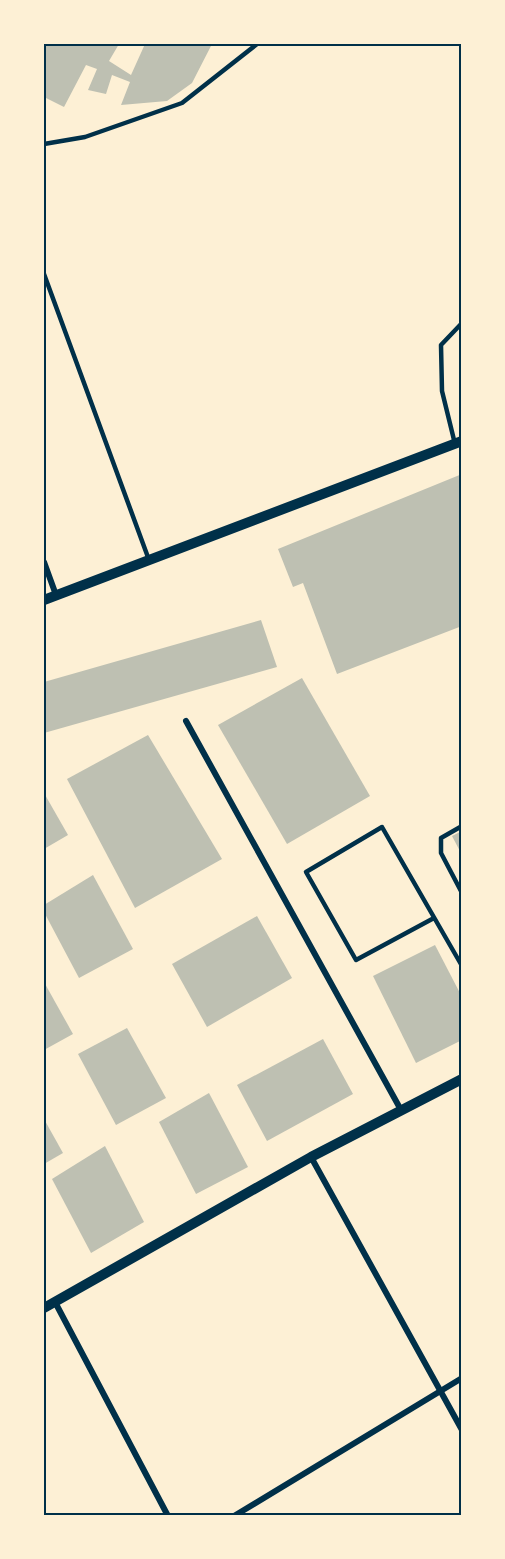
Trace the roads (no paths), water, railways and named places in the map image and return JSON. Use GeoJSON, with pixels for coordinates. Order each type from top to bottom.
{"type":"FeatureCollection","features":[{"type":"Feature","properties":{"kind":"street"},"geometry":{"type":"LineString","coordinates":[[44,600],[458,442]]}},
{"type":"Feature","properties":{"kind":"street"},"geometry":{"type":"LineString","coordinates":[[44,562],[56,595]]}},
{"type":"Feature","properties":{"kind":"street"},"geometry":{"type":"LineString","coordinates":[[186,721],[401,1110]]}},
{"type":"Feature","properties":{"kind":"street"},"geometry":{"type":"LineString","coordinates":[[44,1308],[311,1157],[462,1079]]}},
{"type":"Feature","properties":{"kind":"street"},"geometry":{"type":"LineString","coordinates":[[311,1157],[462,1430]]}},
{"type":"Feature","properties":{"kind":"street"},"geometry":{"type":"LineString","coordinates":[[55,1302],[168,1515]]}},
{"type":"Feature","properties":{"kind":"street"},"geometry":{"type":"LineString","coordinates":[[234,1515],[462,1378]]}},
{"type":"Feature","properties":{"kind":"lane"},"geometry":{"type":"LineString","coordinates":[[44,144],[85,137],[182,103],[257,44]]}},
{"type":"Feature","properties":{"kind":"lane"},"geometry":{"type":"LineString","coordinates":[[44,274],[149,560]]}},
{"type":"Feature","properties":{"kind":"lane"},"geometry":{"type":"LineString","coordinates":[[458,442],[442,391],[441,345],[462,323]]}},
{"type":"Feature","properties":{"kind":"lane"},"geometry":{"type":"LineString","coordinates":[[462,826],[441,838],[441,853],[462,893]]}},
{"type":"Feature","properties":{"kind":"lane"},"geometry":{"type":"LineString","coordinates":[[434,918],[356,960],[306,872],[382,827],[462,966]]}}]}
